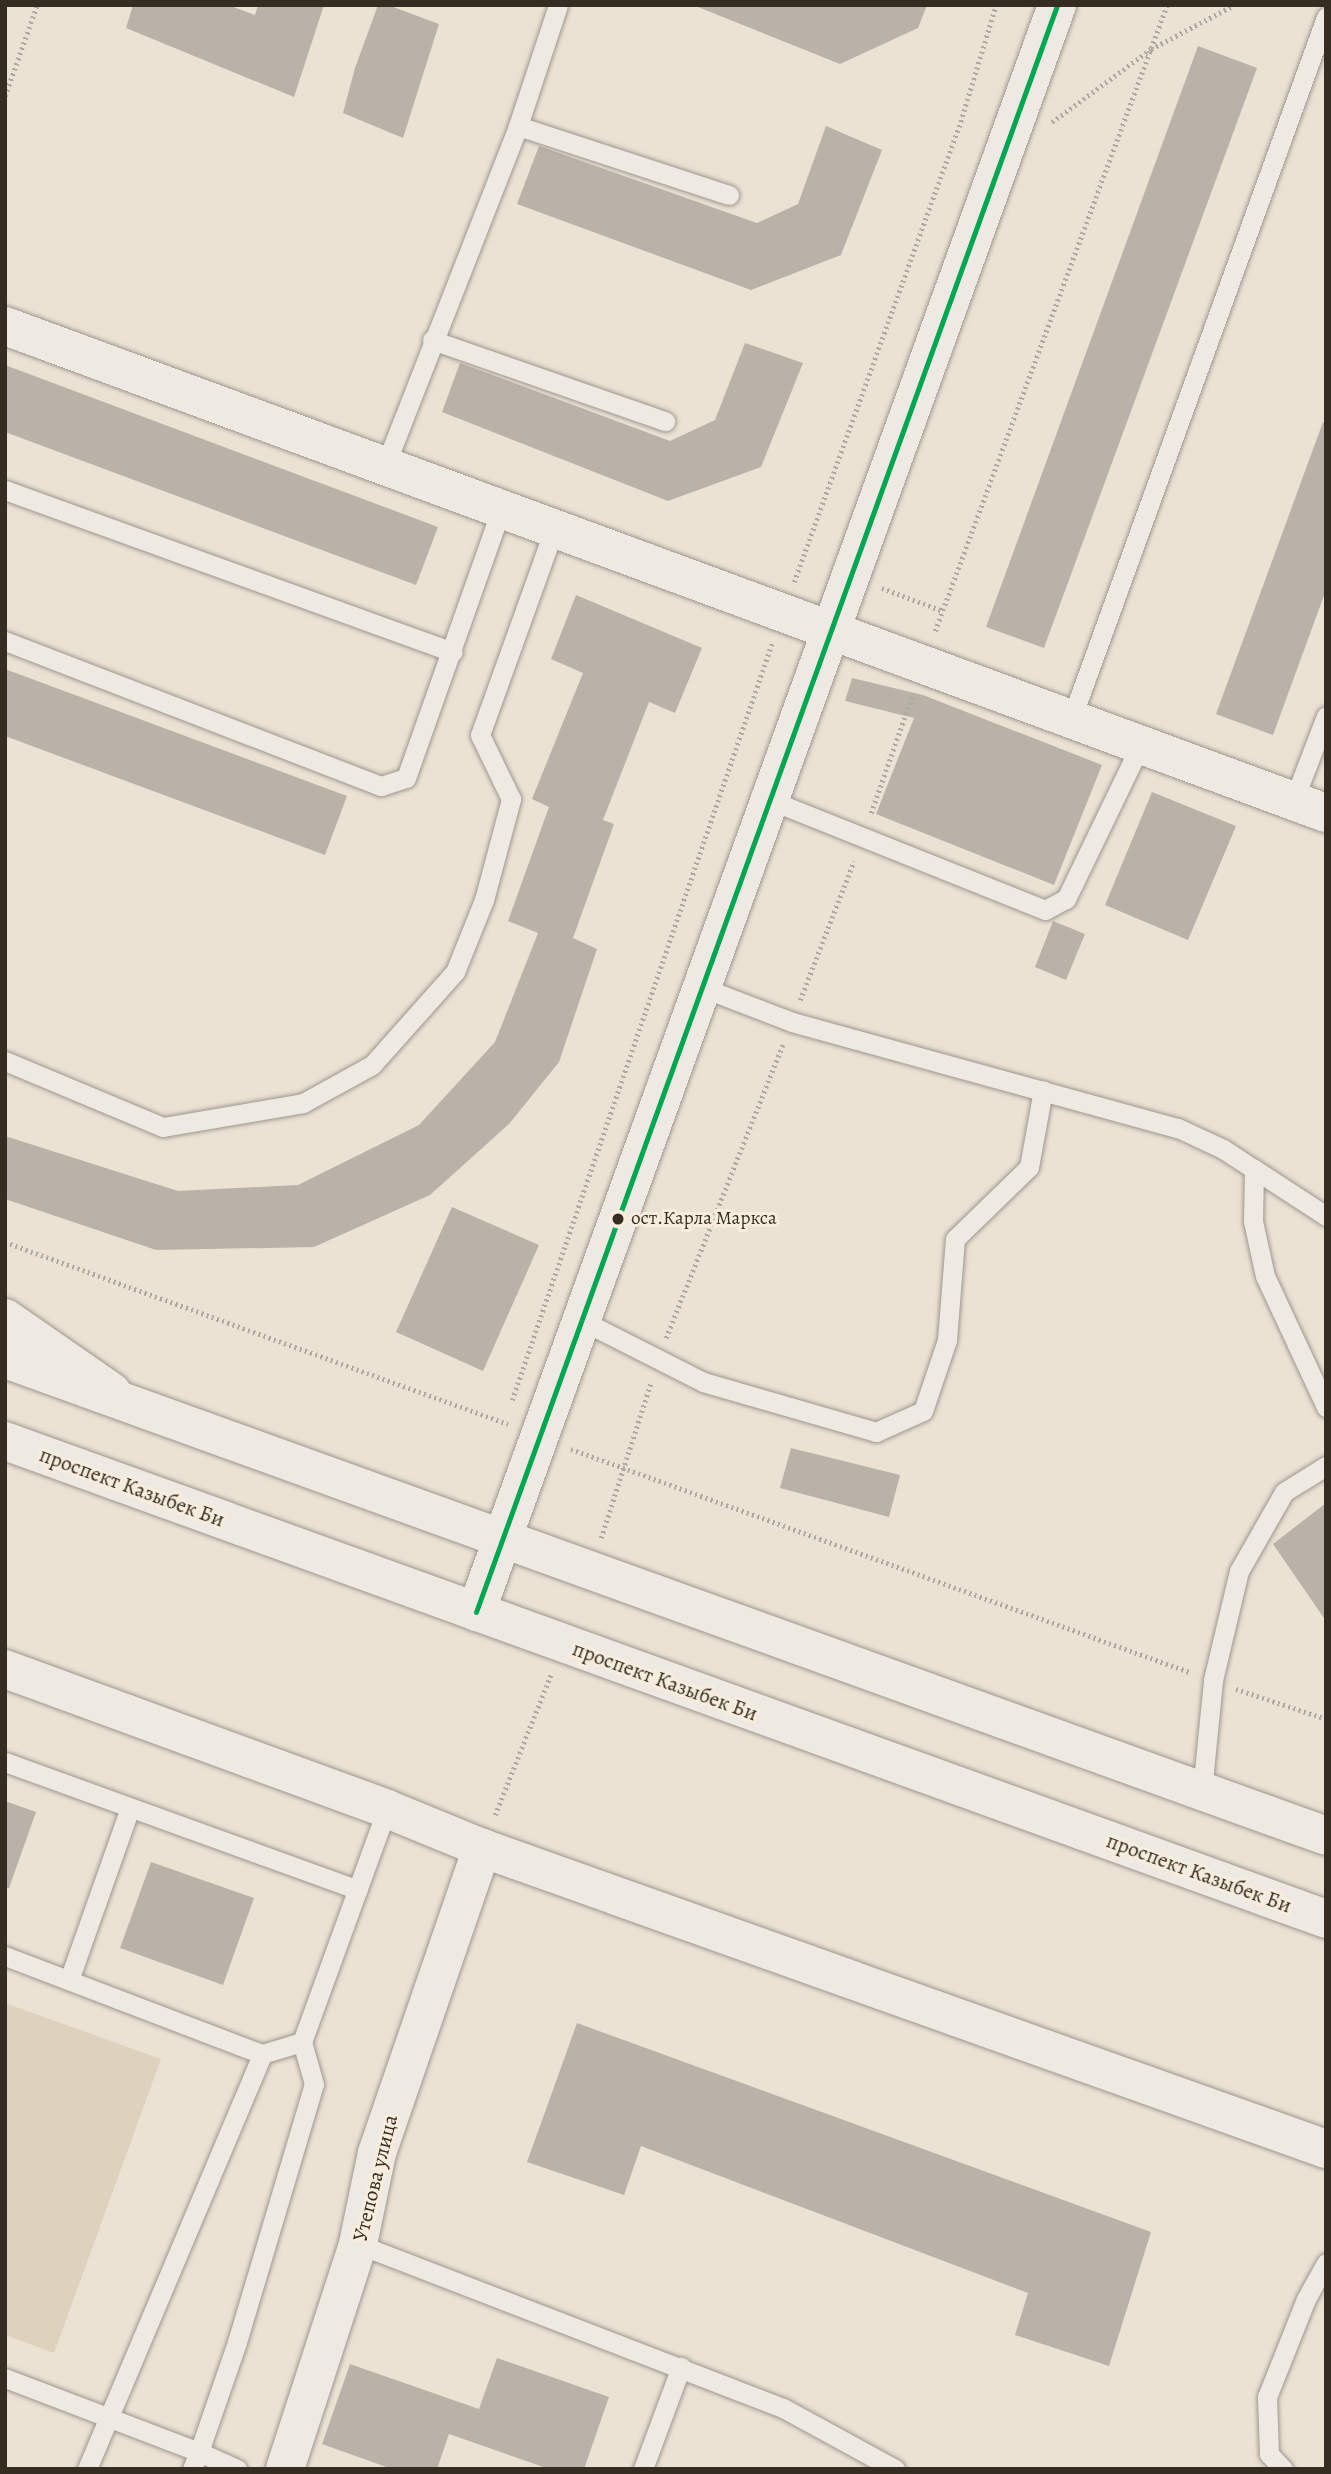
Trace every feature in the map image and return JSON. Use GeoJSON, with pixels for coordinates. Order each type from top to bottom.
{"type":"FeatureCollection","features":[{"type":"Feature","properties":{"kind":"street"},"geometry":{"type":"LineString","coordinates":[[476,1612],[502,1538],[522,1429],[581,1320],[1057,5]]}},
{"type":"Feature","properties":{"kind":"street"},"geometry":{"type":"LineString","coordinates":[[5,326],[1310,808]]}},
{"type":"Feature","properties":{"kind":"street"},"geometry":{"type":"LineString","coordinates":[[5,1318],[128,1403]]}},
{"type":"Feature","properties":{"kind":"street"},"geometry":{"type":"LineString","coordinates":[[5,1359],[1326,1836]]}},
{"type":"Feature","properties":{"kind":"street","name":"проспект Казыбек Би"},"geometry":{"type":"LineString","coordinates":[[5,1441],[1326,1919]]}},
{"type":"Feature","properties":{"kind":"street"},"geometry":{"type":"LineString","coordinates":[[5,1669],[387,1809],[482,1848],[1326,2149]]}},
{"type":"Feature","properties":{"kind":"street","name":"Утепова улица"},"geometry":{"type":"LineString","coordinates":[[285,2469],[358,2244],[377,2153],[482,1848]]}},
{"type":"Feature","properties":{"kind":"lane"},"geometry":{"type":"LineString","coordinates":[[385,466],[517,127],[558,5]]}},
{"type":"Feature","properties":{"kind":"lane"},"geometry":{"type":"LineString","coordinates":[[1071,720],[1326,17]]}},
{"type":"Feature","properties":{"kind":"lane"},"geometry":{"type":"LineString","coordinates":[[517,127],[729,195]]}},
{"type":"Feature","properties":{"kind":"lane"},"geometry":{"type":"LineString","coordinates":[[432,340],[665,421]]}},
{"type":"Feature","properties":{"kind":"lane"},"geometry":{"type":"LineString","coordinates":[[5,490],[453,652]]}},
{"type":"Feature","properties":{"kind":"lane"},"geometry":{"type":"LineString","coordinates":[[5,641],[381,786],[406,778],[453,652],[501,510]]}},
{"type":"Feature","properties":{"kind":"lane"},"geometry":{"type":"LineString","coordinates":[[5,1061],[163,1127],[303,1103],[372,1065],[455,972],[484,900],[511,799],[480,735],[554,529]]}},
{"type":"Feature","properties":{"kind":"lane"},"geometry":{"type":"LineString","coordinates":[[1310,808],[1326,716]]}},
{"type":"Feature","properties":{"kind":"lane"},"geometry":{"type":"LineString","coordinates":[[770,800],[1045,910],[1066,899],[1140,746]]}},
{"type":"Feature","properties":{"kind":"lane"},"geometry":{"type":"LineString","coordinates":[[701,987],[792,1022],[1178,1128],[1223,1149],[1326,1216]]}},
{"type":"Feature","properties":{"kind":"lane"},"geometry":{"type":"LineString","coordinates":[[581,1320],[657,1361],[703,1382],[876,1432],[923,1411],[947,1340],[955,1239],[1029,1167],[1043,1090]]}},
{"type":"Feature","properties":{"kind":"lane"},"geometry":{"type":"LineString","coordinates":[[1254,1169],[1252,1221],[1265,1276],[1326,1406]]}},
{"type":"Feature","properties":{"kind":"lane"},"geometry":{"type":"LineString","coordinates":[[1202,1791],[1213,1680],[1239,1571],[1284,1492],[1326,1466]]}},
{"type":"Feature","properties":{"kind":"lane"},"geometry":{"type":"LineString","coordinates":[[5,1762],[358,1890]]}},
{"type":"Feature","properties":{"kind":"lane"},"geometry":{"type":"LineString","coordinates":[[69,1979],[130,1808]]}},
{"type":"Feature","properties":{"kind":"lane"},"geometry":{"type":"LineString","coordinates":[[195,2460],[237,2342],[314,2084],[302,2042],[387,1809]]}},
{"type":"Feature","properties":{"kind":"lane"},"geometry":{"type":"LineString","coordinates":[[5,1956],[262,2054],[302,2042]]}},
{"type":"Feature","properties":{"kind":"lane"},"geometry":{"type":"LineString","coordinates":[[87,2469],[262,2054]]}},
{"type":"Feature","properties":{"kind":"lane"},"geometry":{"type":"LineString","coordinates":[[358,2244],[783,2408],[895,2469]]}},
{"type":"Feature","properties":{"kind":"lane"},"geometry":{"type":"LineString","coordinates":[[1283,2469],[1269,2454],[1267,2397],[1306,2300],[1326,2263]]}},
{"type":"Feature","properties":{"kind":"lane"},"geometry":{"type":"LineString","coordinates":[[643,2469],[681,2367]]}},
{"type":"Feature","properties":{"kind":"lane"},"geometry":{"type":"LineString","coordinates":[[5,2378],[111,2417],[195,2460],[237,2469]]}},
{"type":"Feature","properties":{"kind":"path"},"geometry":{"type":"LineString","coordinates":[[5,96],[37,5]]}},
{"type":"Feature","properties":{"kind":"path"},"geometry":{"type":"LineString","coordinates":[[522,1429],[783,613],[959,127],[996,5]]}},
{"type":"Feature","properties":{"kind":"path"},"geometry":{"type":"LineString","coordinates":[[590,1570],[657,1361],[863,836],[923,665],[1167,5]]}},
{"type":"Feature","properties":{"kind":"path"},"geometry":{"type":"LineString","coordinates":[[1048,126],[1151,49],[1234,5]]}},
{"type":"Feature","properties":{"kind":"path"},"geometry":{"type":"LineString","coordinates":[[875,586],[943,611]]}},
{"type":"Feature","properties":{"kind":"path"},"geometry":{"type":"LineString","coordinates":[[5,1242],[522,1429],[624,1470],[1326,1719]]}},
{"type":"Feature","properties":{"kind":"path"},"geometry":{"type":"LineString","coordinates":[[482,1848],[562,1644]]}},
{"type":"Feature","properties":{"kind":"shaded area"},"geometry":{"type":"Polygon","coordinates":[[[5,2003],[161,2059],[54,2353],[5,2335],[5,2003]]]}},
{"type":"Feature","properties":{"kind":"building"},"geometry":{"type":"Polygon","coordinates":[[[133,5],[228,5],[255,15],[258,5],[324,5],[294,97],[126,28],[133,5]]]}},
{"type":"Feature","properties":{"kind":"building"},"geometry":{"type":"Polygon","coordinates":[[[378,5],[388,5],[439,24],[403,138],[343,113],[355,68],[378,5]]]}},
{"type":"Feature","properties":{"kind":"building"},"geometry":{"type":"Polygon","coordinates":[[[693,5],[927,5],[918,28],[840,64],[693,5]]]}},
{"type":"Feature","properties":{"kind":"building"},"geometry":{"type":"Polygon","coordinates":[[[1198,46],[1257,68],[1044,648],[986,627],[1198,46]]]}},
{"type":"Feature","properties":{"kind":"building"},"geometry":{"type":"Polygon","coordinates":[[[826,126],[882,150],[841,255],[751,290],[517,204],[539,146],[757,223],[798,204],[826,126]]]}},
{"type":"Feature","properties":{"kind":"building"},"geometry":{"type":"Polygon","coordinates":[[[745,343],[803,363],[761,467],[668,501],[442,412],[460,363],[670,441],[715,420],[745,343]]]}},
{"type":"Feature","properties":{"kind":"building"},"geometry":{"type":"Polygon","coordinates":[[[5,365],[438,527],[416,585],[5,432],[5,365]]]}},
{"type":"Feature","properties":{"kind":"building"},"geometry":{"type":"Polygon","coordinates":[[[1323,422],[1326,423],[1326,590],[1273,735],[1216,714],[1323,422]]]}},
{"type":"Feature","properties":{"kind":"building"},"geometry":{"type":"Polygon","coordinates":[[[576,595],[702,648],[675,713],[649,702],[603,820],[614,824],[573,938],[597,949],[559,1062],[509,1124],[430,1195],[314,1247],[156,1250],[5,1199],[5,1136],[178,1191],[298,1185],[419,1125],[495,1042],[538,933],[508,921],[549,807],[532,799],[583,673],[551,659],[576,595]]]}},
{"type":"Feature","properties":{"kind":"building"},"geometry":{"type":"Polygon","coordinates":[[[5,669],[347,796],[325,855],[5,736],[5,669]]]}},
{"type":"Feature","properties":{"kind":"building"},"geometry":{"type":"Polygon","coordinates":[[[852,678],[923,695],[1102,765],[1054,885],[876,814],[914,718],[845,701],[852,678]]]}},
{"type":"Feature","properties":{"kind":"building"},"geometry":{"type":"Polygon","coordinates":[[[1152,792],[1236,826],[1188,940],[1105,905],[1152,792]]]}},
{"type":"Feature","properties":{"kind":"building"},"geometry":{"type":"Polygon","coordinates":[[[1053,921],[1085,934],[1066,980],[1035,967],[1053,921]]]}},
{"type":"Feature","properties":{"kind":"building"},"geometry":{"type":"Polygon","coordinates":[[[452,1207],[539,1245],[483,1371],[396,1332],[452,1207]]]}},
{"type":"Feature","properties":{"kind":"building"},"geometry":{"type":"Polygon","coordinates":[[[791,1448],[900,1475],[889,1517],[780,1488],[791,1448]]]}},
{"type":"Feature","properties":{"kind":"building"},"geometry":{"type":"Polygon","coordinates":[[[1326,1503],[1326,1621],[1273,1544],[1326,1503]]]}},
{"type":"Feature","properties":{"kind":"building"},"geometry":{"type":"Polygon","coordinates":[[[5,1801],[36,1812],[9,1888],[5,1888],[5,1801]]]}},
{"type":"Feature","properties":{"kind":"building"},"geometry":{"type":"Polygon","coordinates":[[[151,1862],[254,1898],[223,1985],[120,1948],[151,1862]]]}},
{"type":"Feature","properties":{"kind":"building"},"geometry":{"type":"Polygon","coordinates":[[[577,2023],[1151,2232],[1109,2366],[1015,2335],[1028,2293],[641,2146],[624,2195],[527,2162],[577,2023]]]}},
{"type":"Feature","properties":{"kind":"building"},"geometry":{"type":"Polygon","coordinates":[[[497,2358],[609,2397],[584,2469],[549,2469],[449,2434],[437,2469],[392,2469],[322,2444],[350,2364],[479,2409],[497,2358]]]}},
{"type":"Feature","properties":{"kind":"transit line"},"geometry":{"type":"LineString","coordinates":[[476,1612],[1057,5]]}},
{"type":"Feature","properties":{"kind":"place","name":"ост.Карла Маркса"},"geometry":{"type":"Point","coordinates":[618,1219]}}]}
